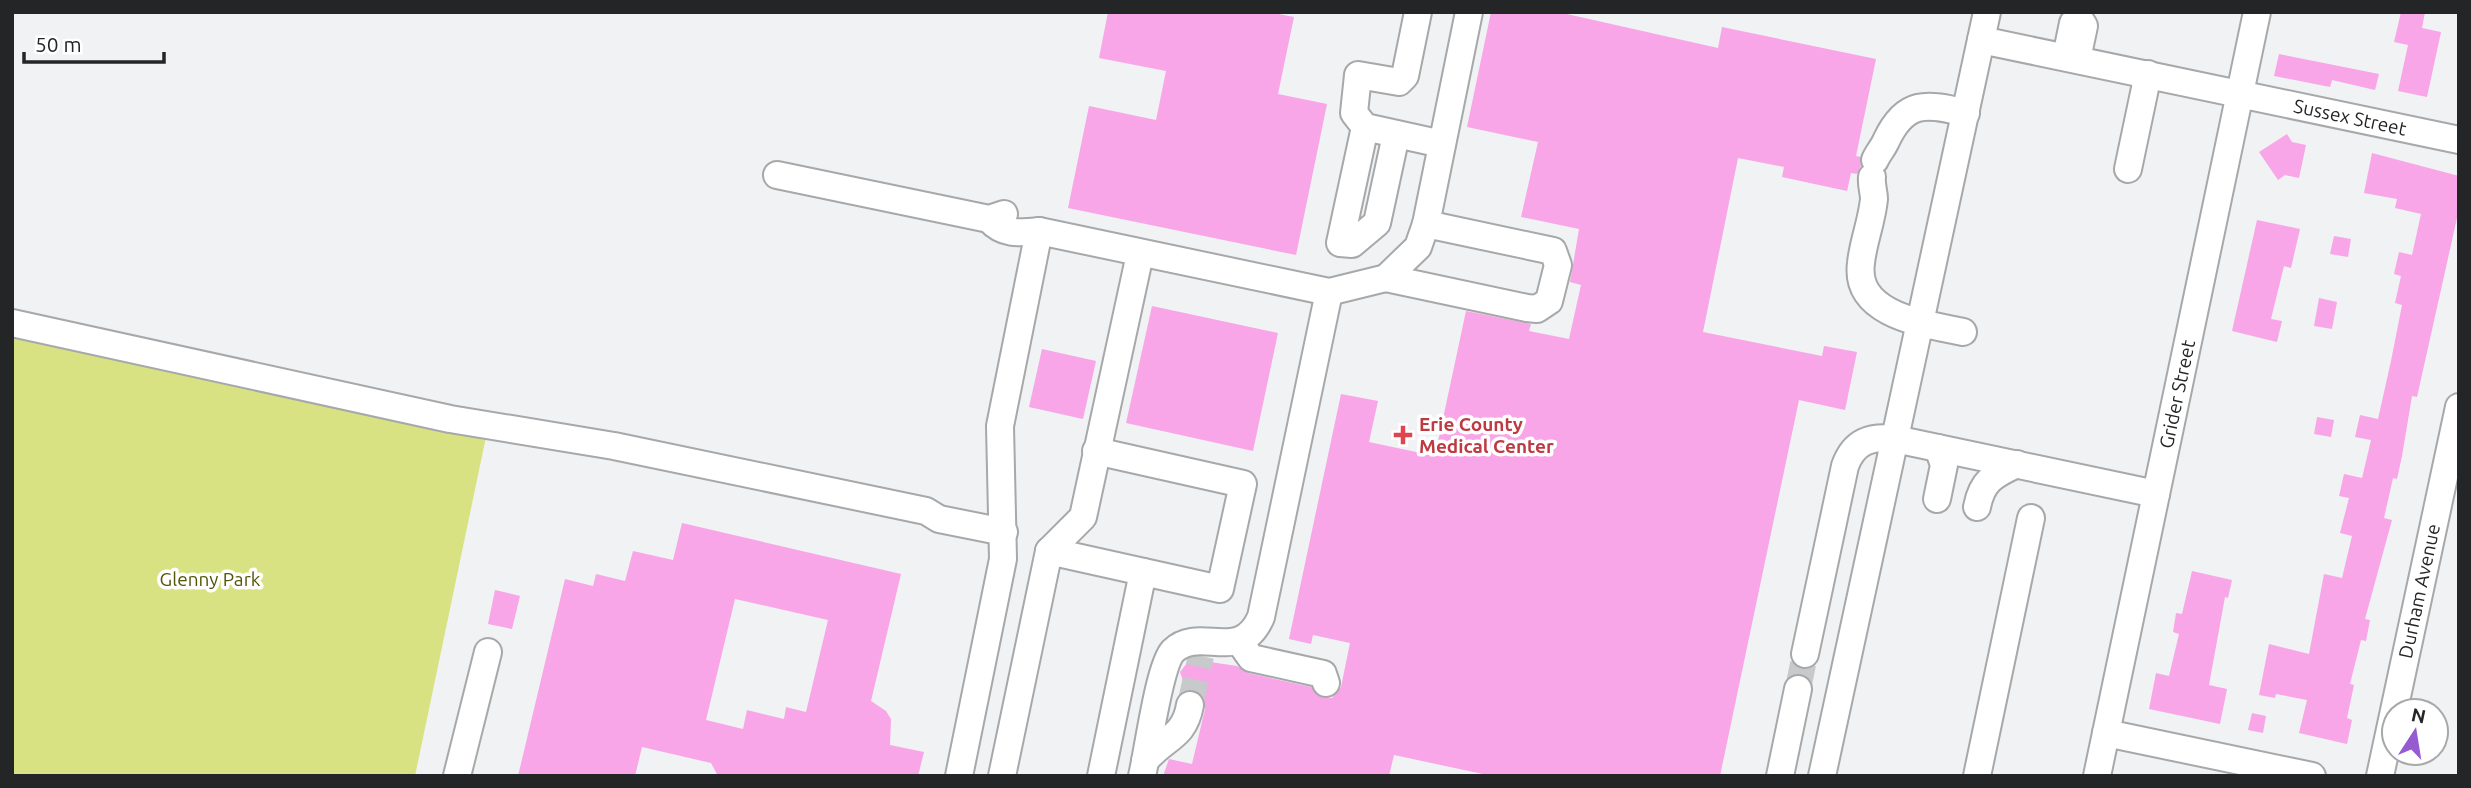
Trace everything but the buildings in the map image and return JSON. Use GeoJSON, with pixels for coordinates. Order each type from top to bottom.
{"type":"FeatureCollection","features":[{"type":"Feature","properties":{"kind":"street"},"geometry":{"type":"LineString","coordinates":[[1418,12],[1405,76],[1399,82],[1358,75],[1354,113],[1365,127],[1442,144]]}},
{"type":"Feature","properties":{"kind":"street"},"geometry":{"type":"LineString","coordinates":[[1386,278],[1418,247],[1426,225],[1469,12]]}},
{"type":"Feature","properties":{"kind":"street"},"geometry":{"type":"LineString","coordinates":[[1822,776],[1987,12]]}},
{"type":"Feature","properties":{"kind":"street","name":"Grider Street"},"geometry":{"type":"LineString","coordinates":[[2096,776],[2257,12]]}},
{"type":"Feature","properties":{"kind":"street"},"geometry":{"type":"LineString","coordinates":[[2072,58],[2073,23],[2079,18]]}},
{"type":"Feature","properties":{"kind":"street","name":"Sussex Street"},"geometry":{"type":"LineString","coordinates":[[1981,40],[2459,140]]}},
{"type":"Feature","properties":{"kind":"street"},"geometry":{"type":"LineString","coordinates":[[2130,159],[2127,114],[2142,73]]}},
{"type":"Feature","properties":{"kind":"street"},"geometry":{"type":"LineString","coordinates":[[1963,332],[1879,307],[1868,296],[1860,264],[1877,169],[1897,120],[1914,109],[1932,106],[1966,113]]}},
{"type":"Feature","properties":{"kind":"street"},"geometry":{"type":"LineString","coordinates":[[1365,127],[1340,243],[1352,244],[1377,223],[1396,135]]}},
{"type":"Feature","properties":{"kind":"street"},"geometry":{"type":"LineString","coordinates":[[777,175],[989,219],[998,229],[1017,233],[1039,231],[1329,292],[1386,278],[1527,308],[1537,309],[1549,301],[1558,265],[1553,251],[1426,225]]}},
{"type":"Feature","properties":{"kind":"street"},"geometry":{"type":"LineString","coordinates":[[1002,767],[994,753],[962,762],[1003,559],[1000,426],[1039,231]]}},
{"type":"Feature","properties":{"kind":"street"},"geometry":{"type":"LineString","coordinates":[[1002,767],[1049,551],[1083,517],[1140,254]]}},
{"type":"Feature","properties":{"kind":"street"},"geometry":{"type":"LineString","coordinates":[[1144,769],[1166,663],[1173,652],[1183,645],[1203,649],[1239,641],[1251,633],[1261,617],[1329,292]]}},
{"type":"Feature","properties":{"kind":"street"},"geometry":{"type":"LineString","coordinates":[[12,323],[450,419],[614,446],[931,512],[942,507],[1004,526]]}},
{"type":"Feature","properties":{"kind":"street","name":"Durham Avenue"},"geometry":{"type":"LineString","coordinates":[[2380,776],[2459,407]]}},
{"type":"Feature","properties":{"kind":"street"},"geometry":{"type":"LineString","coordinates":[[1805,654],[1848,456],[1865,440],[1895,439],[2156,494]]}},
{"type":"Feature","properties":{"kind":"street"},"geometry":{"type":"LineString","coordinates":[[1937,499],[1944,466],[1938,448]]}},
{"type":"Feature","properties":{"kind":"street"},"geometry":{"type":"LineString","coordinates":[[1049,551],[1220,589],[1243,484],[1096,451]]}},
{"type":"Feature","properties":{"kind":"street"},"geometry":{"type":"LineString","coordinates":[[1977,507],[1981,488],[1987,479],[2017,464]]}},
{"type":"Feature","properties":{"kind":"street"},"geometry":{"type":"LineString","coordinates":[[1977,776],[2031,518]]}},
{"type":"Feature","properties":{"kind":"street"},"geometry":{"type":"LineString","coordinates":[[1101,776],[1143,572]]}},
{"type":"Feature","properties":{"kind":"street"},"geometry":{"type":"LineString","coordinates":[[1239,641],[1251,658],[1323,674],[1326,683]]}},
{"type":"Feature","properties":{"kind":"street"},"geometry":{"type":"LineString","coordinates":[[457,776],[488,652]]}},
{"type":"Feature","properties":{"kind":"street"},"geometry":{"type":"LineString","coordinates":[[984,656],[1015,654],[1023,662]]}},
{"type":"Feature","properties":{"kind":"street"},"geometry":{"type":"LineString","coordinates":[[1780,776],[1798,689]]}},
{"type":"Feature","properties":{"kind":"street"},"geometry":{"type":"LineString","coordinates":[[1144,769],[1158,746],[1180,732],[1187,721],[1190,705]]}},
{"type":"Feature","properties":{"kind":"street"},"geometry":{"type":"LineString","coordinates":[[2106,733],[2312,776]]}},
{"type":"Feature","properties":{"kind":"green space","name":"Glenny Park"},"geometry":{"type":"Polygon","coordinates":[[[12,334],[486,437],[415,776],[12,776],[12,334]]]}},
{"type":"Feature","properties":{"kind":"tunnel"},"geometry":{"type":"LineString","coordinates":[[1798,689],[1805,654]]}},
{"type":"Feature","properties":{"kind":"tunnel"},"geometry":{"type":"LineString","coordinates":[[1190,705],[1201,656]]}},
{"type":"Feature","properties":{"kind":"place","name":"Erie County Medical Center"},"geometry":{"type":"Point","coordinates":[1403,435]}}]}
